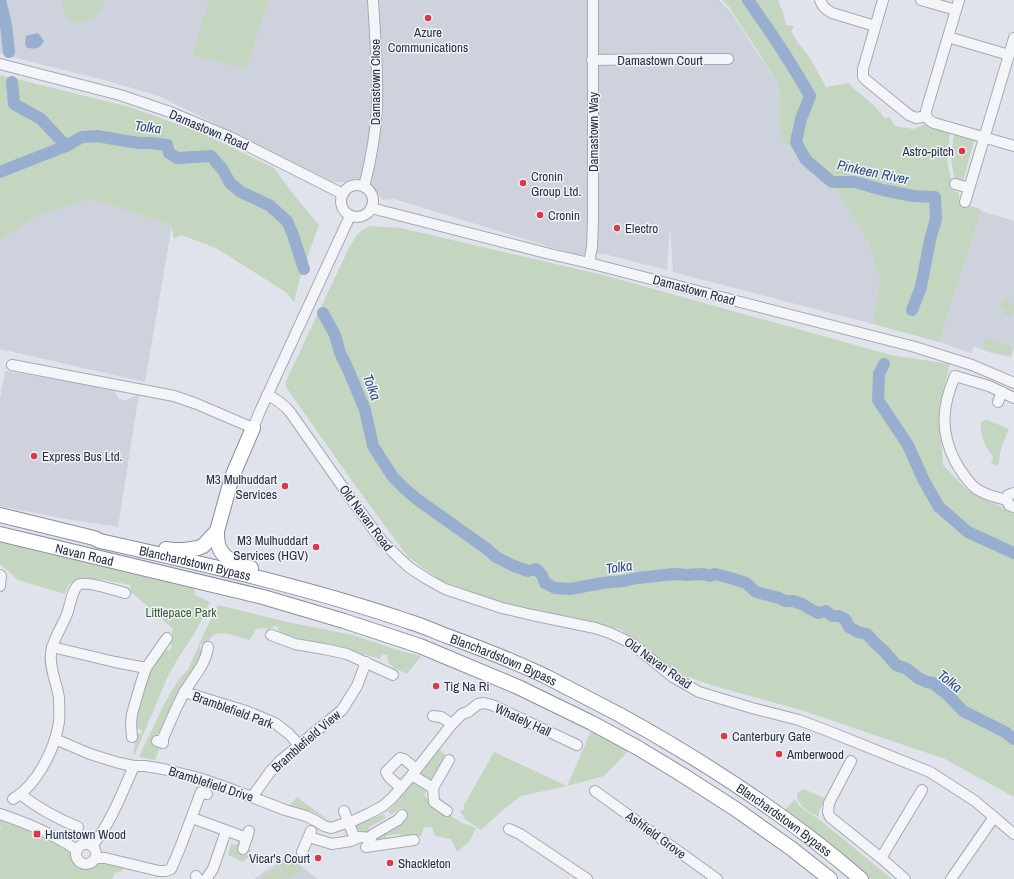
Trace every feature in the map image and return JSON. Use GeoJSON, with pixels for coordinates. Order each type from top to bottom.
{"type":"FeatureCollection","features":[{"type":"Feature","properties":{"kind":"highway"},"geometry":{"type":"LineString","coordinates":[[100,541],[134,542],[172,550],[185,550],[203,546],[216,531],[232,477],[253,428]]}},
{"type":"Feature","properties":{"kind":"highway","name":"Navan Road"},"geometry":{"type":"LineString","coordinates":[[0,515],[94,538],[100,541]]}},
{"type":"Feature","properties":{"kind":"highway"},"geometry":{"type":"LineString","coordinates":[[216,531],[219,548],[224,555],[233,562],[248,568],[336,593],[411,618],[477,643],[524,667]]}},
{"type":"Feature","properties":{"kind":"highway","name":"Navan Road"},"geometry":{"type":"LineString","coordinates":[[0,534],[169,574]]}},
{"type":"Feature","properties":{"kind":"highway","name":"Blanchardstown Bypass"},"geometry":{"type":"LineString","coordinates":[[100,541],[212,566],[335,599],[409,621],[470,644],[524,667],[589,698],[698,760],[734,783],[791,824],[861,879]]}},
{"type":"Feature","properties":{"kind":"highway","name":"Blanchardstown Bypass"},"geometry":{"type":"LineString","coordinates":[[169,574],[270,599],[344,621],[420,646],[518,687],[592,723],[675,770],[792,849],[830,879]]}},
{"type":"Feature","properties":{"kind":"street","name":"Damastown Close"},"geometry":{"type":"LineString","coordinates":[[364,187],[369,167],[376,110],[377,60],[373,0]]}},
{"type":"Feature","properties":{"kind":"street","name":"Damastown Way"},"geometry":{"type":"LineString","coordinates":[[589,263],[592,252],[593,0]]}},
{"type":"Feature","properties":{"kind":"street"},"geometry":{"type":"LineString","coordinates":[[820,0],[826,10],[832,14],[875,26]]}},
{"type":"Feature","properties":{"kind":"street"},"geometry":{"type":"LineString","coordinates":[[883,0],[863,69],[864,77],[909,116],[916,118],[926,116]]}},
{"type":"Feature","properties":{"kind":"street"},"geometry":{"type":"LineString","coordinates":[[920,0],[956,10]]}},
{"type":"Feature","properties":{"kind":"street"},"geometry":{"type":"LineString","coordinates":[[959,0],[926,111],[926,116],[928,120],[934,123],[1014,146]]}},
{"type":"Feature","properties":{"kind":"street"},"geometry":{"type":"LineString","coordinates":[[948,37],[1009,55]]}},
{"type":"Feature","properties":{"kind":"street"},"geometry":{"type":"LineString","coordinates":[[965,202],[1014,38]]}},
{"type":"Feature","properties":{"kind":"street","name":"Damastown Court"},"geometry":{"type":"LineString","coordinates":[[592,60],[728,59]]}},
{"type":"Feature","properties":{"kind":"street","name":"Damastown Road"},"geometry":{"type":"LineString","coordinates":[[0,64],[113,93],[196,122],[230,137],[343,194]]}},
{"type":"Feature","properties":{"kind":"street"},"geometry":{"type":"LineString","coordinates":[[955,184],[970,188]]}},
{"type":"Feature","properties":{"kind":"street"},"geometry":{"type":"LineString","coordinates":[[356,185],[368,189],[372,195],[373,201],[368,213],[359,217],[350,216],[342,207],[341,201],[343,194],[350,187],[356,185]]}},
{"type":"Feature","properties":{"kind":"street","name":"Damastown Road"},"geometry":{"type":"LineString","coordinates":[[371,208],[915,347],[972,365],[1014,383]]}},
{"type":"Feature","properties":{"kind":"street"},"geometry":{"type":"LineString","coordinates":[[12,365],[174,396],[197,404],[253,428],[350,216]]}},
{"type":"Feature","properties":{"kind":"street"},"geometry":{"type":"LineString","coordinates":[[1012,500],[996,498],[974,487],[965,476],[951,452],[945,430],[945,413],[946,400],[955,376],[989,386],[1014,398]]}},
{"type":"Feature","properties":{"kind":"street"},"geometry":{"type":"LineString","coordinates":[[998,402],[1002,392]]}},
{"type":"Feature","properties":{"kind":"street","name":"Old Navan Road"},"geometry":{"type":"LineString","coordinates":[[267,395],[283,404],[290,412],[382,541],[400,560],[427,579],[445,589],[502,608],[610,632],[631,643],[673,677],[699,692],[799,720],[930,772],[975,801],[1014,834]]}},
{"type":"Feature","properties":{"kind":"street"},"geometry":{"type":"LineString","coordinates":[[0,575],[0,586]]}},
{"type":"Feature","properties":{"kind":"street"},"geometry":{"type":"LineString","coordinates":[[78,827],[17,796],[32,782],[40,770],[55,739],[59,722],[59,698],[51,662],[51,654],[52,647],[67,614],[75,588],[79,584],[86,584],[125,593]]}},
{"type":"Feature","properties":{"kind":"street"},"geometry":{"type":"LineString","coordinates":[[271,635],[295,644],[347,654],[388,670]]}},
{"type":"Feature","properties":{"kind":"street"},"geometry":{"type":"LineString","coordinates":[[134,732],[131,723],[146,668],[167,638]]}},
{"type":"Feature","properties":{"kind":"street"},"geometry":{"type":"LineString","coordinates":[[52,647],[108,661],[146,668]]}},
{"type":"Feature","properties":{"kind":"street","name":"Bramblefield Park"},"geometry":{"type":"LineString","coordinates":[[157,741],[163,743],[163,738],[178,704],[184,692],[204,662],[208,647]]}},
{"type":"Feature","properties":{"kind":"street","name":"Bramblefield View"},"geometry":{"type":"LineString","coordinates":[[252,797],[277,764],[342,710],[357,686],[366,662]]}},
{"type":"Feature","properties":{"kind":"street","name":"Bramblefield Park"},"geometry":{"type":"LineString","coordinates":[[184,692],[241,710],[275,723],[289,734],[299,745]]}},
{"type":"Feature","properties":{"kind":"street","name":"Whately Hall"},"geometry":{"type":"LineString","coordinates":[[452,724],[462,714],[468,712],[478,704],[484,703],[492,705],[577,745]]}},
{"type":"Feature","properties":{"kind":"street"},"geometry":{"type":"LineString","coordinates":[[434,716],[441,717],[452,724]]}},
{"type":"Feature","properties":{"kind":"street","name":"Bramblefield Drive"},"geometry":{"type":"LineString","coordinates":[[55,739],[121,764],[163,769],[198,778],[285,810],[312,818],[328,828],[334,828],[383,806],[401,788],[452,724]]}},
{"type":"Feature","properties":{"kind":"street"},"geometry":{"type":"LineString","coordinates":[[401,788],[389,777],[386,772],[400,758],[404,759],[414,772],[433,788]]}},
{"type":"Feature","properties":{"kind":"street"},"geometry":{"type":"LineString","coordinates":[[447,811],[434,802],[433,788],[449,760]]}},
{"type":"Feature","properties":{"kind":"street"},"geometry":{"type":"LineString","coordinates":[[851,761],[829,803],[828,812],[830,818],[905,879]]}},
{"type":"Feature","properties":{"kind":"street"},"geometry":{"type":"LineString","coordinates":[[92,846],[103,832],[111,818],[134,766]]}},
{"type":"Feature","properties":{"kind":"street"},"geometry":{"type":"LineString","coordinates":[[881,858],[922,790]]}},
{"type":"Feature","properties":{"kind":"street","name":"Ashfield Grove"},"geometry":{"type":"LineString","coordinates":[[595,791],[713,878]]}},
{"type":"Feature","properties":{"kind":"street"},"geometry":{"type":"LineString","coordinates":[[95,858],[105,858],[159,871],[171,869],[179,853],[201,792],[207,794]]}},
{"type":"Feature","properties":{"kind":"street"},"geometry":{"type":"LineString","coordinates":[[344,810],[355,839]]}},
{"type":"Feature","properties":{"kind":"street"},"geometry":{"type":"LineString","coordinates":[[0,814],[56,837],[77,850]]}},
{"type":"Feature","properties":{"kind":"street"},"geometry":{"type":"LineString","coordinates":[[371,843],[372,835],[398,820],[402,815]]}},
{"type":"Feature","properties":{"kind":"street"},"geometry":{"type":"LineString","coordinates":[[192,818],[226,831],[248,835],[244,849]]}},
{"type":"Feature","properties":{"kind":"street"},"geometry":{"type":"LineString","coordinates":[[951,879],[994,818]]}},
{"type":"Feature","properties":{"kind":"street"},"geometry":{"type":"LineString","coordinates":[[509,829],[520,834],[587,879]]}},
{"type":"Feature","properties":{"kind":"street"},"geometry":{"type":"LineString","coordinates":[[200,878],[213,869],[226,831]]}},
{"type":"Feature","properties":{"kind":"street"},"geometry":{"type":"LineString","coordinates":[[302,852],[310,834],[332,844],[352,841],[360,837],[371,843],[414,840]]}},
{"type":"Feature","properties":{"kind":"street"},"geometry":{"type":"LineString","coordinates":[[87,844],[92,846],[96,852],[95,858],[91,863],[82,864],[77,858],[77,850],[83,845],[87,844]]}},
{"type":"Feature","properties":{"kind":"shaded area"},"geometry":{"type":"Polygon","coordinates":[[[0,0],[719,0],[732,13],[779,87],[780,136],[822,184],[836,189],[872,249],[880,281],[873,324],[673,272],[670,228],[667,270],[604,254],[577,255],[394,199],[383,200],[372,187],[356,182],[333,182],[159,96],[104,80],[0,54],[0,0]]]}},
{"type":"Feature","properties":{"kind":"shaded area"},"geometry":{"type":"Polygon","coordinates":[[[91,199],[172,225],[145,382],[0,349],[0,241],[35,217],[91,199]]]}},
{"type":"Feature","properties":{"kind":"shaded area"},"geometry":{"type":"Polygon","coordinates":[[[981,211],[1014,221],[1014,347],[1011,357],[988,352],[974,346],[971,353],[939,342],[981,211]]]}},
{"type":"Feature","properties":{"kind":"shaded area"},"geometry":{"type":"Polygon","coordinates":[[[5,371],[114,391],[119,399],[124,400],[139,394],[118,527],[66,519],[0,506],[0,399],[5,371]]]}},
{"type":"Feature","properties":{"kind":"shaded area"},"geometry":{"type":"Polygon","coordinates":[[[288,856],[318,879],[254,879],[288,856]]]}},
{"type":"Feature","properties":{"kind":"green space"},"geometry":{"type":"Polygon","coordinates":[[[61,0],[105,0],[98,13],[86,21],[76,23],[67,20],[61,0]]]}},
{"type":"Feature","properties":{"kind":"green space"},"geometry":{"type":"Polygon","coordinates":[[[209,0],[269,0],[246,69],[192,55],[209,0]]]}},
{"type":"Feature","properties":{"kind":"green space"},"geometry":{"type":"Polygon","coordinates":[[[722,0],[778,0],[786,25],[794,26],[791,31],[810,58],[826,87],[849,83],[885,118],[889,117],[895,126],[913,129],[926,124],[950,131],[947,161],[951,179],[949,188],[959,193],[959,203],[980,209],[981,211],[939,342],[873,324],[880,281],[869,244],[836,189],[822,184],[780,136],[779,87],[729,7],[722,0]]]}},
{"type":"Feature","properties":{"kind":"green space"},"geometry":{"type":"Polygon","coordinates":[[[0,75],[130,107],[205,134],[274,168],[319,225],[300,278],[294,302],[287,293],[216,248],[181,235],[174,239],[171,225],[91,199],[35,217],[0,241],[0,174],[86,138],[98,138],[133,143],[92,131],[0,167],[0,75]]]}},
{"type":"Feature","properties":{"kind":"green space","name":"Astro-pitch"},"geometry":{"type":"Polygon","coordinates":[[[954,134],[974,140],[962,181],[954,178],[951,158],[954,134]]]}},
{"type":"Feature","properties":{"kind":"green space"},"geometry":{"type":"Polygon","coordinates":[[[367,227],[401,228],[607,276],[891,355],[950,364],[939,408],[943,465],[968,491],[1014,513],[1014,797],[945,759],[804,711],[711,685],[677,673],[662,664],[620,629],[516,606],[482,596],[440,580],[408,557],[286,387],[286,381],[348,250],[360,232],[367,227]]]}},
{"type":"Feature","properties":{"kind":"green space"},"geometry":{"type":"Polygon","coordinates":[[[1009,297],[1008,302],[1014,304],[1014,310],[1011,317],[1003,314],[1005,308],[1000,306],[1005,298],[1009,297]]]}},
{"type":"Feature","properties":{"kind":"green space"},"geometry":{"type":"Polygon","coordinates":[[[984,338],[1013,347],[1011,356],[984,349],[984,338]]]}},
{"type":"Feature","properties":{"kind":"green space"},"geometry":{"type":"Polygon","coordinates":[[[988,420],[1009,429],[1001,449],[998,466],[991,463],[993,456],[983,440],[981,422],[988,420]]]}},
{"type":"Feature","properties":{"kind":"green space","name":"Littlepace Park"},"geometry":{"type":"Polygon","coordinates":[[[0,539],[172,581],[175,585],[178,584],[193,587],[196,593],[193,594],[210,602],[196,631],[167,678],[135,754],[133,754],[135,732],[141,734],[142,730],[136,728],[134,723],[151,665],[164,649],[169,651],[172,646],[170,642],[173,629],[131,592],[130,585],[105,580],[91,581],[82,579],[68,585],[65,594],[18,580],[0,564],[0,539]]]}},
{"type":"Feature","properties":{"kind":"green space"},"geometry":{"type":"Polygon","coordinates":[[[218,605],[287,622],[353,635],[421,656],[407,674],[394,668],[388,662],[387,655],[382,655],[380,659],[329,644],[291,637],[278,633],[279,627],[275,626],[269,629],[256,629],[250,640],[228,634],[216,634],[206,643],[201,644],[200,647],[204,655],[175,699],[162,730],[157,734],[156,746],[160,747],[155,760],[139,757],[163,706],[179,679],[188,670],[218,605]]]}},
{"type":"Feature","properties":{"kind":"green space"},"geometry":{"type":"Polygon","coordinates":[[[591,731],[629,750],[604,776],[567,786],[591,731]]]}},
{"type":"Feature","properties":{"kind":"green space"},"geometry":{"type":"Polygon","coordinates":[[[439,749],[447,757],[424,795],[434,806],[462,823],[476,828],[470,841],[457,852],[451,839],[435,836],[432,827],[424,827],[421,836],[411,835],[401,839],[399,834],[386,836],[386,841],[380,841],[378,835],[406,813],[401,807],[391,815],[388,811],[401,798],[398,798],[412,779],[439,749]]]}},
{"type":"Feature","properties":{"kind":"green space"},"geometry":{"type":"Polygon","coordinates":[[[494,752],[567,786],[521,796],[481,830],[466,820],[460,811],[464,809],[464,805],[494,752]]]}},
{"type":"Feature","properties":{"kind":"green space"},"geometry":{"type":"Polygon","coordinates":[[[804,789],[826,799],[819,811],[819,817],[804,808],[797,798],[797,793],[804,789]]]}},
{"type":"Feature","properties":{"kind":"green space"},"geometry":{"type":"Polygon","coordinates":[[[297,797],[331,822],[314,813],[289,806],[297,797]]]}},
{"type":"Feature","properties":{"kind":"green space"},"geometry":{"type":"Polygon","coordinates":[[[795,799],[799,806],[820,820],[892,879],[870,879],[785,810],[795,799]]]}},
{"type":"Feature","properties":{"kind":"green space"},"geometry":{"type":"Polygon","coordinates":[[[384,814],[386,818],[368,828],[370,832],[359,831],[354,827],[356,825],[384,814]]]}},
{"type":"Feature","properties":{"kind":"green space"},"geometry":{"type":"Polygon","coordinates":[[[0,818],[26,827],[63,846],[69,852],[75,864],[79,867],[87,869],[101,862],[124,867],[122,871],[115,873],[112,879],[0,879],[0,818]]]}},
{"type":"Feature","properties":{"kind":"green space"},"geometry":{"type":"Polygon","coordinates":[[[239,841],[247,849],[251,850],[249,856],[243,862],[228,855],[231,844],[237,845],[239,841]]]}},
{"type":"Feature","properties":{"kind":"green space"},"geometry":{"type":"Polygon","coordinates":[[[288,857],[304,869],[291,879],[289,879],[277,864],[288,857]]]}},
{"type":"Feature","properties":{"kind":"green space"},"geometry":{"type":"Polygon","coordinates":[[[278,867],[287,879],[260,879],[278,867]]]}},
{"type":"Feature","properties":{"kind":"water"},"geometry":{"type":"Polygon","coordinates":[[[38,33],[44,41],[42,44],[37,48],[27,48],[25,43],[26,36],[38,33]]]}},
{"type":"Feature","properties":{"kind":"waterway","name":"Pinkeen River"},"geometry":{"type":"LineString","coordinates":[[0,0],[6,25],[9,52]]}},
{"type":"Feature","properties":{"kind":"waterway","name":"Pinkeen River"},"geometry":{"type":"LineString","coordinates":[[748,0],[780,47],[810,96],[801,119],[796,142],[806,160],[832,182],[855,182],[883,190],[913,196],[935,197],[936,219],[930,240],[921,287],[912,310]]}},
{"type":"Feature","properties":{"kind":"waterway","name":"Pinkeen River"},"geometry":{"type":"LineString","coordinates":[[12,82],[14,104],[41,119],[66,146]]}},
{"type":"Feature","properties":{"kind":"waterway","name":"Tolka"},"geometry":{"type":"LineString","coordinates":[[0,172],[66,146],[82,137],[97,136],[138,143],[167,145],[169,153],[177,158],[211,156],[223,170],[230,183],[241,192],[269,205],[287,221],[304,269]]}},
{"type":"Feature","properties":{"kind":"waterway","name":"Tolka"},"geometry":{"type":"LineString","coordinates":[[17,159],[20,164]]}},
{"type":"Feature","properties":{"kind":"waterway","name":"Tolka"},"geometry":{"type":"LineString","coordinates":[[323,313],[335,335],[340,353],[365,410],[373,446],[393,477],[418,500],[496,557],[528,571],[536,569],[542,575],[545,583],[555,588],[570,589],[602,583],[675,574],[703,574],[710,576],[715,574],[746,583],[756,592],[785,601],[793,601],[802,604],[818,613],[826,611],[832,616],[839,616],[845,619],[849,627],[858,632],[867,634],[896,665],[907,669],[918,678],[933,683],[949,696],[963,711],[1005,732],[1014,739]]}},
{"type":"Feature","properties":{"kind":"waterway","name":"Pinkeen River"},"geometry":{"type":"LineString","coordinates":[[884,364],[879,374],[878,400],[908,445],[924,481],[939,507],[968,532],[1014,553]]}},
{"type":"Feature","properties":{"kind":"place","name":"Azure Communications"},"geometry":{"type":"Point","coordinates":[428,18]}},
{"type":"Feature","properties":{"kind":"place","name":"Astro-pitch"},"geometry":{"type":"Point","coordinates":[962,151]}},
{"type":"Feature","properties":{"kind":"place","name":"Cronin Group Ltd."},"geometry":{"type":"Point","coordinates":[523,183]}},
{"type":"Feature","properties":{"kind":"place","name":"Cronin"},"geometry":{"type":"Point","coordinates":[540,215]}},
{"type":"Feature","properties":{"kind":"place","name":"Electro"},"geometry":{"type":"Point","coordinates":[617,228]}},
{"type":"Feature","properties":{"kind":"place","name":"Express Bus Ltd."},"geometry":{"type":"Point","coordinates":[34,456]}},
{"type":"Feature","properties":{"kind":"place","name":"M3 Mulhuddart Services"},"geometry":{"type":"Point","coordinates":[285,486]}},
{"type":"Feature","properties":{"kind":"place","name":"M3 Mulhuddart Services (HGV)"},"geometry":{"type":"Point","coordinates":[316,547]}},
{"type":"Feature","properties":{"kind":"place","name":"Tig Na Ri"},"geometry":{"type":"Point","coordinates":[436,686]}},
{"type":"Feature","properties":{"kind":"place","name":"Canterbury Gate"},"geometry":{"type":"Point","coordinates":[724,736]}},
{"type":"Feature","properties":{"kind":"place","name":"Amberwood"},"geometry":{"type":"Point","coordinates":[779,754]}},
{"type":"Feature","properties":{"kind":"place","name":"Huntstown Wood"},"geometry":{"type":"Point","coordinates":[37,834]}},
{"type":"Feature","properties":{"kind":"place","name":"Vicar's Court"},"geometry":{"type":"Point","coordinates":[318,858]}},
{"type":"Feature","properties":{"kind":"place","name":"Shackleton"},"geometry":{"type":"Point","coordinates":[390,863]}}]}
